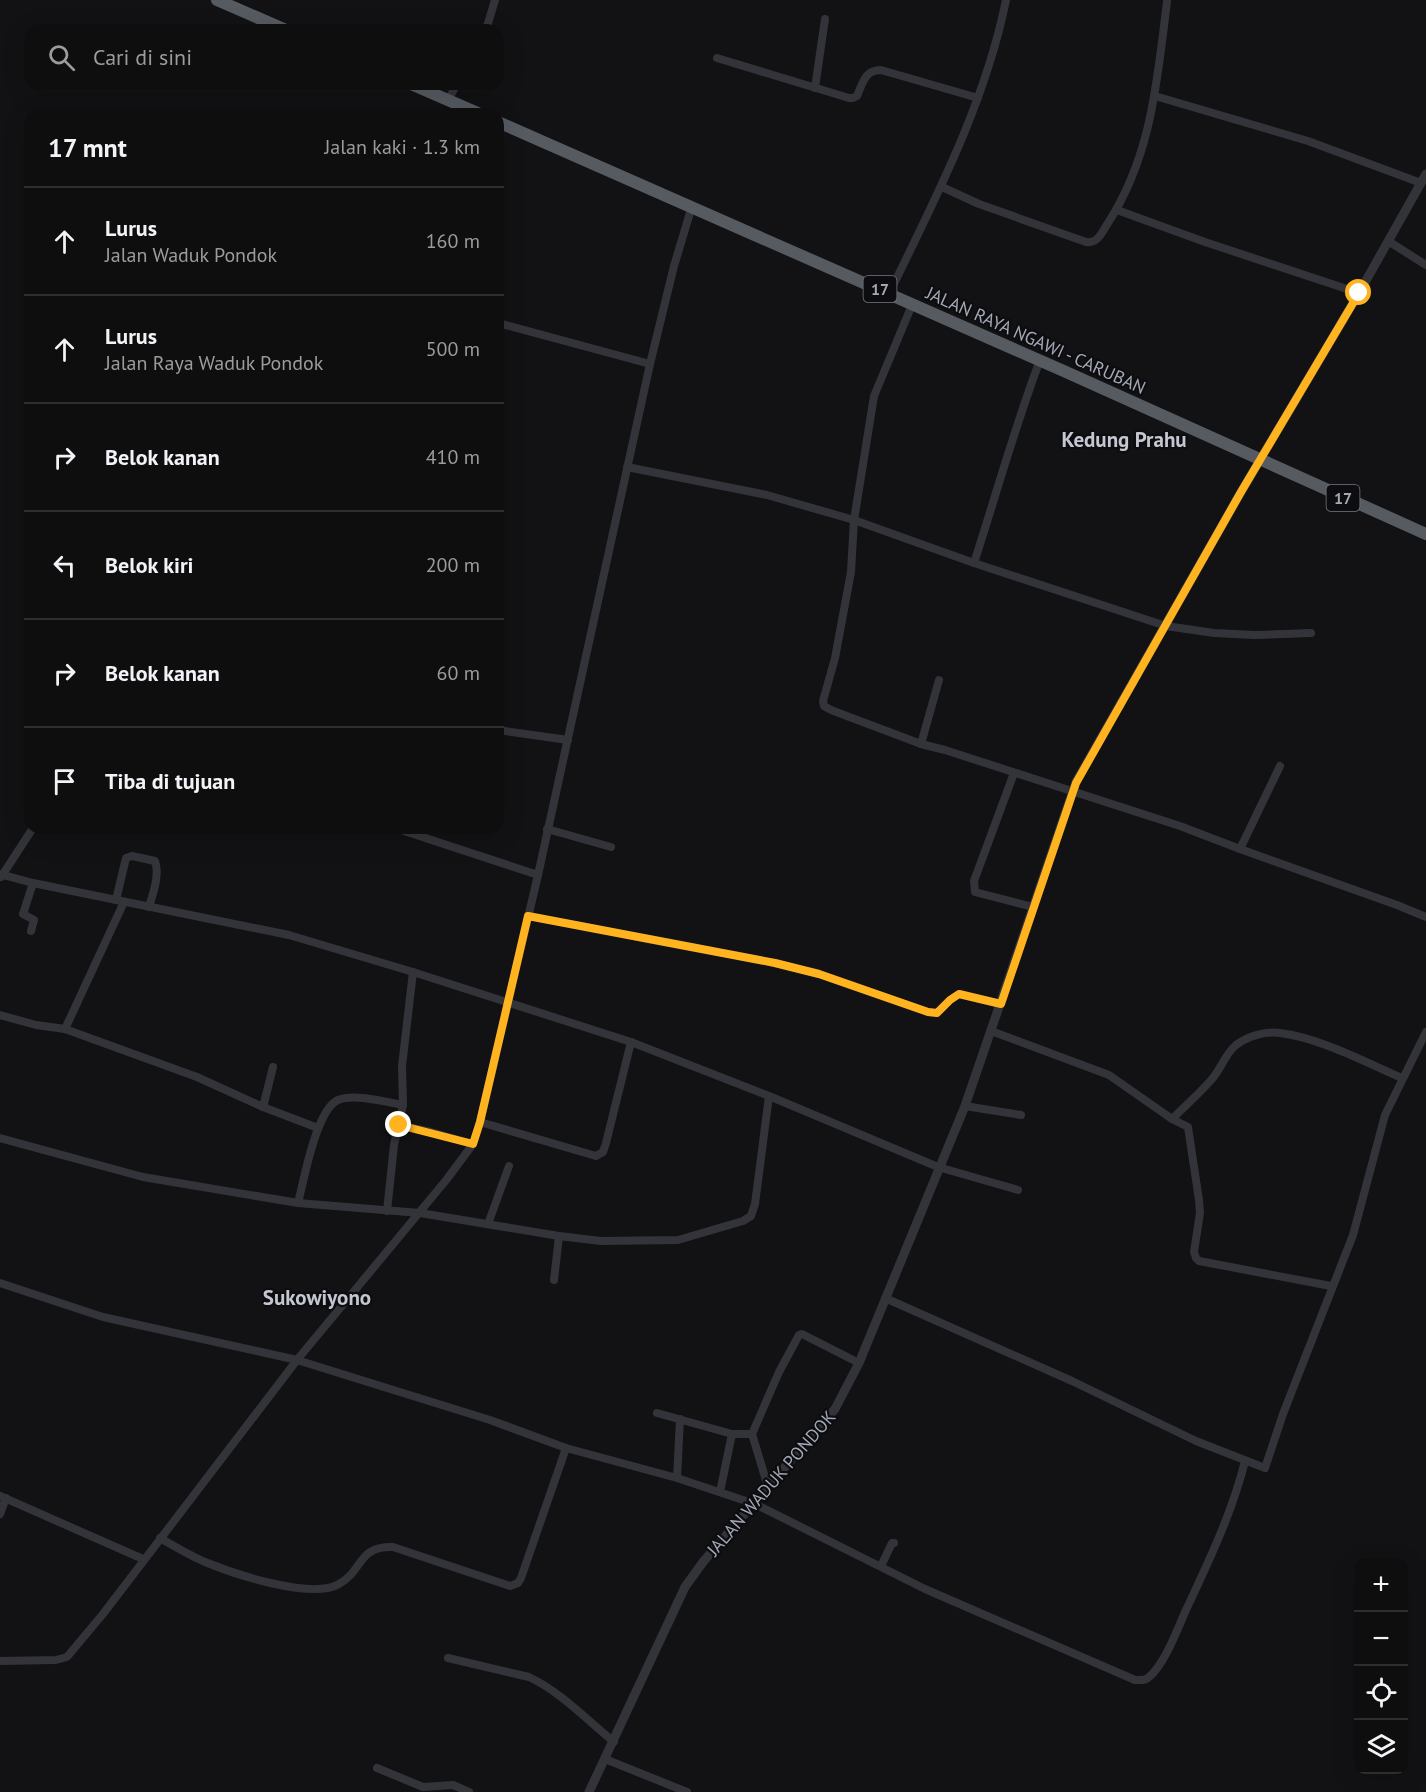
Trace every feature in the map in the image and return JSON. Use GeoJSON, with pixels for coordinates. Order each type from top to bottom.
{"type":"FeatureCollection","features":[{"type":"Feature","properties":{"kind":"highway"},"geometry":{"type":"LineString","coordinates":[[217,0],[272,24]]}},
{"type":"Feature","properties":{"kind":"highway"},"geometry":{"type":"LineString","coordinates":[[423,90],[463,108]]}},
{"type":"Feature","properties":{"kind":"highway","name":"JALAN RAYA NGAWI - CARUBAN"},"geometry":{"type":"LineString","coordinates":[[504,125],[1040,360],[1426,534]]}},
{"type":"Feature","properties":{"kind":"street"},"geometry":{"type":"LineString","coordinates":[[488,24],[495,0]]}},
{"type":"Feature","properties":{"kind":"street"},"geometry":{"type":"LineString","coordinates":[[890,294],[942,187],[978,98],[992,56],[1006,0]]}},
{"type":"Feature","properties":{"kind":"street"},"geometry":{"type":"LineString","coordinates":[[942,187],[979,204],[1086,242],[1092,243],[1097,240],[1117,210],[1145,143],[1155,96],[1167,2]]}},
{"type":"Feature","properties":{"kind":"street"},"geometry":{"type":"LineString","coordinates":[[815,88],[825,19]]}},
{"type":"Feature","properties":{"kind":"street"},"geometry":{"type":"LineString","coordinates":[[717,58],[854,98],[867,74],[872,70],[881,70],[978,98]]}},
{"type":"Feature","properties":{"kind":"street"},"geometry":{"type":"LineString","coordinates":[[1155,96],[1308,141],[1421,183]]}},
{"type":"Feature","properties":{"kind":"street"},"geometry":{"type":"LineString","coordinates":[[1261,459],[1426,174]]}},
{"type":"Feature","properties":{"kind":"street"},"geometry":{"type":"LineString","coordinates":[[0,1661],[56,1660],[67,1657],[103,1614],[297,1360],[420,1213],[473,1144],[538,875],[650,364],[677,255],[692,206]]}},
{"type":"Feature","properties":{"kind":"street"},"geometry":{"type":"LineString","coordinates":[[1117,210],[1359,293]]}},
{"type":"Feature","properties":{"kind":"street"},"geometry":{"type":"LineString","coordinates":[[1388,241],[1426,265]]}},
{"type":"Feature","properties":{"kind":"street"},"geometry":{"type":"LineString","coordinates":[[912,304],[874,396],[854,520],[851,572],[824,705],[831,710],[921,744],[1180,826],[1426,917]]}},
{"type":"Feature","properties":{"kind":"street"},"geometry":{"type":"LineString","coordinates":[[504,325],[650,364]]}},
{"type":"Feature","properties":{"kind":"street"},"geometry":{"type":"LineString","coordinates":[[974,563],[1022,408],[1040,360]]}},
{"type":"Feature","properties":{"kind":"street","name":"JALAN WADUK PONDOK"},"geometry":{"type":"LineString","coordinates":[[589,1792],[614,1743],[685,1587],[703,1562],[835,1409],[859,1362],[992,1032],[1072,792],[1261,459]]}},
{"type":"Feature","properties":{"kind":"street"},"geometry":{"type":"LineString","coordinates":[[627,467],[767,495],[854,520],[974,563],[1166,626],[1214,633],[1255,635],[1311,633]]}},
{"type":"Feature","properties":{"kind":"street"},"geometry":{"type":"LineString","coordinates":[[921,744],[939,680]]}},
{"type":"Feature","properties":{"kind":"street"},"geometry":{"type":"LineString","coordinates":[[504,731],[568,740]]}},
{"type":"Feature","properties":{"kind":"street"},"geometry":{"type":"LineString","coordinates":[[1239,849],[1280,766]]}},
{"type":"Feature","properties":{"kind":"street"},"geometry":{"type":"LineString","coordinates":[[1014,773],[974,881],[975,892],[1033,907]]}},
{"type":"Feature","properties":{"kind":"street"},"geometry":{"type":"LineString","coordinates":[[547,829],[611,847]]}},
{"type":"Feature","properties":{"kind":"street"},"geometry":{"type":"LineString","coordinates":[[29,834],[1,876],[297,937],[413,972],[632,1042],[769,1096],[938,1167],[1018,1190]]}},
{"type":"Feature","properties":{"kind":"street"},"geometry":{"type":"LineString","coordinates":[[413,834],[538,875]]}},
{"type":"Feature","properties":{"kind":"street"},"geometry":{"type":"LineString","coordinates":[[65,1029],[120,901],[126,858],[132,856],[157,864],[156,882],[149,907]]}},
{"type":"Feature","properties":{"kind":"street"},"geometry":{"type":"LineString","coordinates":[[31,931],[34,920],[23,914],[33,883]]}},
{"type":"Feature","properties":{"kind":"street"},"geometry":{"type":"LineString","coordinates":[[528,916],[775,963],[819,974],[928,1012],[937,1013],[959,994],[1001,1004]]}},
{"type":"Feature","properties":{"kind":"street"},"geometry":{"type":"LineString","coordinates":[[387,1210],[394,1145],[403,1105],[402,1066],[413,972]]}},
{"type":"Feature","properties":{"kind":"street"},"geometry":{"type":"LineString","coordinates":[[0,1015],[36,1025],[65,1029],[197,1077],[263,1107],[318,1128]]}},
{"type":"Feature","properties":{"kind":"street"},"geometry":{"type":"LineString","coordinates":[[992,1032],[1109,1075],[1172,1119],[1188,1127],[1199,1200],[1200,1213],[1194,1252],[1199,1261],[1331,1286]]}},
{"type":"Feature","properties":{"kind":"street"},"geometry":{"type":"LineString","coordinates":[[885,1298],[1071,1381],[1164,1427],[1265,1468],[1331,1286],[1353,1235],[1385,1115],[1402,1078],[1423,1044],[1426,1032]]}},
{"type":"Feature","properties":{"kind":"street"},"geometry":{"type":"LineString","coordinates":[[1172,1119],[1213,1078],[1235,1046],[1264,1033],[1279,1033],[1300,1038],[1402,1078]]}},
{"type":"Feature","properties":{"kind":"street"},"geometry":{"type":"LineString","coordinates":[[480,1122],[596,1156],[603,1152],[606,1143],[632,1042]]}},
{"type":"Feature","properties":{"kind":"street"},"geometry":{"type":"LineString","coordinates":[[263,1107],[273,1067]]}},
{"type":"Feature","properties":{"kind":"street"},"geometry":{"type":"LineString","coordinates":[[0,1138],[143,1177],[298,1203],[420,1213],[601,1241],[660,1242],[678,1240],[743,1221],[751,1216],[769,1096]]}},
{"type":"Feature","properties":{"kind":"street"},"geometry":{"type":"LineString","coordinates":[[298,1203],[318,1128],[328,1109],[338,1100],[354,1097],[403,1105]]}},
{"type":"Feature","properties":{"kind":"street"},"geometry":{"type":"LineString","coordinates":[[964,1106],[1021,1115]]}},
{"type":"Feature","properties":{"kind":"street"},"geometry":{"type":"LineString","coordinates":[[399,1125],[473,1144]]}},
{"type":"Feature","properties":{"kind":"street"},"geometry":{"type":"LineString","coordinates":[[488,1224],[509,1166]]}},
{"type":"Feature","properties":{"kind":"street"},"geometry":{"type":"LineString","coordinates":[[554,1281],[559,1236]]}},
{"type":"Feature","properties":{"kind":"street"},"geometry":{"type":"LineString","coordinates":[[0,1283],[103,1317],[297,1360],[490,1420],[566,1448],[677,1478],[755,1504],[925,1589],[1135,1680],[1142,1681],[1148,1678],[1167,1654],[1224,1528],[1235,1499],[1245,1461]]}},
{"type":"Feature","properties":{"kind":"street"},"geometry":{"type":"LineString","coordinates":[[768,1487],[752,1434],[779,1372],[799,1335],[802,1334],[859,1362]]}},
{"type":"Feature","properties":{"kind":"street"},"geometry":{"type":"LineString","coordinates":[[657,1413],[732,1434],[752,1434]]}},
{"type":"Feature","properties":{"kind":"street"},"geometry":{"type":"LineString","coordinates":[[677,1478],[680,1419]]}},
{"type":"Feature","properties":{"kind":"street"},"geometry":{"type":"LineString","coordinates":[[720,1492],[732,1434]]}},
{"type":"Feature","properties":{"kind":"street"},"geometry":{"type":"LineString","coordinates":[[160,1538],[205,1562],[268,1582],[301,1588],[324,1589],[337,1586],[347,1579],[369,1552],[379,1546],[393,1547],[510,1586],[518,1583],[521,1578],[566,1448]]}},
{"type":"Feature","properties":{"kind":"street"},"geometry":{"type":"LineString","coordinates":[[0,1514],[3,1497],[143,1559]]}},
{"type":"Feature","properties":{"kind":"street"},"geometry":{"type":"LineString","coordinates":[[880,1566],[894,1543]]}},
{"type":"Feature","properties":{"kind":"street"},"geometry":{"type":"LineString","coordinates":[[448,1658],[529,1677],[539,1682],[614,1743]]}},
{"type":"Feature","properties":{"kind":"street"},"geometry":{"type":"LineString","coordinates":[[605,1759],[687,1792]]}},
{"type":"Feature","properties":{"kind":"street"},"geometry":{"type":"LineString","coordinates":[[377,1768],[423,1787],[453,1785],[469,1792]]}},
{"type":"Feature","properties":{"kind":"district","name":"Kedung Prahu"},"geometry":{"type":"Point","coordinates":[1124,439]}},
{"type":"Feature","properties":{"kind":"district","name":"Sukowiyono"},"geometry":{"type":"Point","coordinates":[317,1297]}},
{"type":"Feature","properties":{"kind":"route"},"geometry":{"type":"LineString","coordinates":[[399,1125],[473,1144],[528,916],[775,963],[819,974],[928,1012],[937,1013],[959,994],[1001,1004],[1069,800],[1083,769],[1241,492],[1359,293]]}}]}
